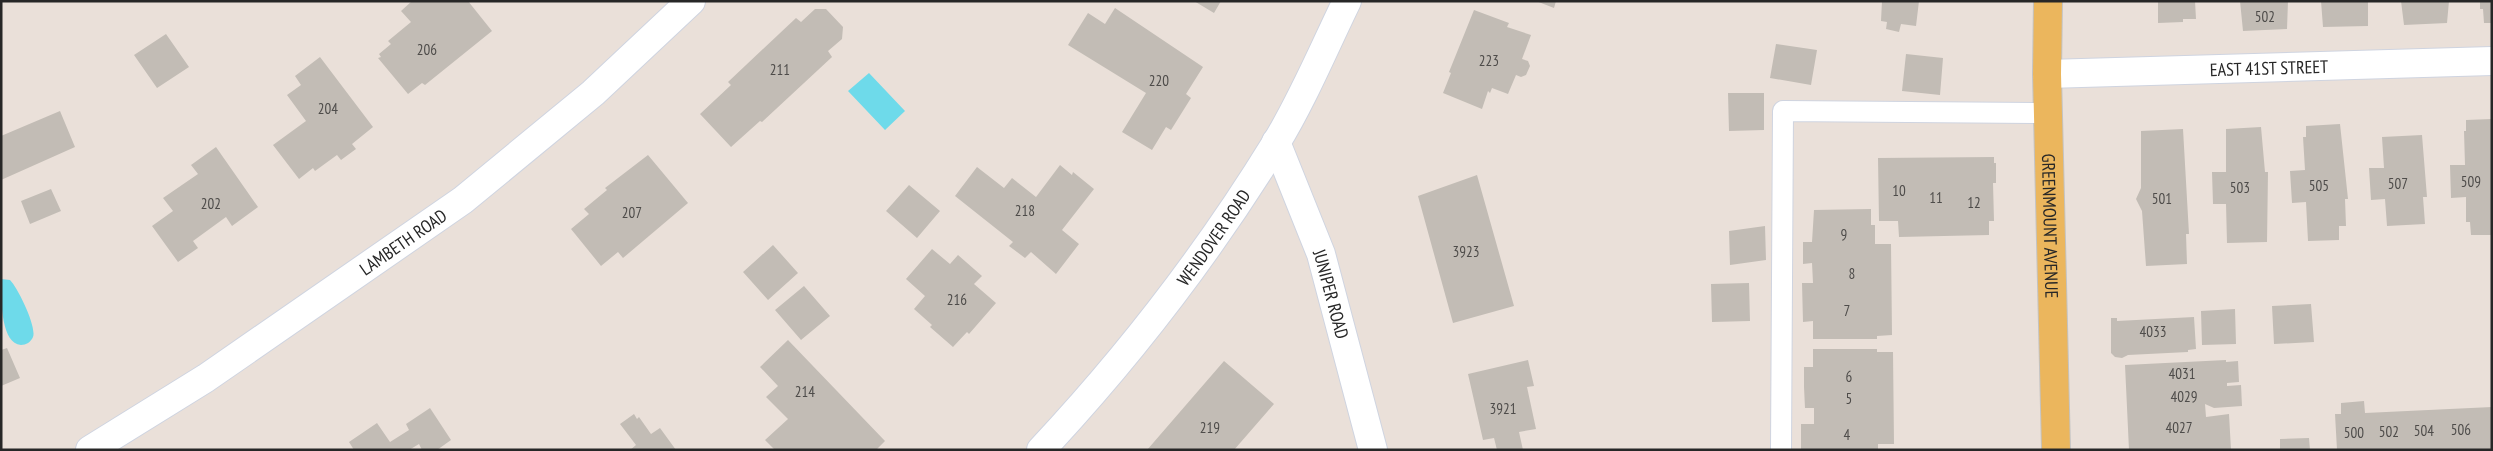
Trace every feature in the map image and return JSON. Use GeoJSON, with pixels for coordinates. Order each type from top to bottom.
{"type":"FeatureCollection","features":[{"type":"Feature","properties":{"kind":"main road","name":"GREENMOUNT AVENUE"},"geometry":{"type":"LineString","coordinates":[[2048,1],[2047,74],[2056,450]]}},
{"type":"Feature","properties":{"kind":"street","name":"LAMBETH ROAD"},"geometry":{"type":"LineString","coordinates":[[90,450],[206,378],[463,200],[593,93],[691,1]]}},
{"type":"Feature","properties":{"kind":"street","name":"WENDOVER ROAD"},"geometry":{"type":"LineString","coordinates":[[1042,450],[1132,344],[1185,276],[1276,142],[1347,1]]}},
{"type":"Feature","properties":{"kind":"street","name":"EAST 41ST STREET"},"geometry":{"type":"LineString","coordinates":[[2047,74],[2492,61]]}},
{"type":"Feature","properties":{"kind":"street","name":"JUNIPER ROAD"},"geometry":{"type":"LineString","coordinates":[[1276,142],[1321,254],[1373,450]]}},
{"type":"Feature","properties":{"kind":"lane"},"geometry":{"type":"LineString","coordinates":[[1781,450],[1783,111],[2048,113]]}},
{"type":"Feature","properties":{"kind":"water"},"geometry":{"type":"Polygon","coordinates":[[[869,73],[905,111],[885,130],[848,91],[869,73]]]}},
{"type":"Feature","properties":{"kind":"water"},"geometry":{"type":"Polygon","coordinates":[[[1,279],[10,280],[22,299],[32,325],[33,337],[30,342],[21,345],[14,343],[9,337],[3,318],[1,279]]]}},
{"type":"Feature","properties":{"kind":"building"},"geometry":{"type":"Polygon","coordinates":[[[412,1],[468,1],[492,31],[425,85],[422,83],[408,94],[378,58],[381,57],[379,54],[391,44],[388,41],[411,22],[401,11],[412,1]]]}},
{"type":"Feature","properties":{"kind":"building"},"geometry":{"type":"Polygon","coordinates":[[[1194,1],[1221,1],[1214,13],[1194,1]]]}},
{"type":"Feature","properties":{"kind":"building"},"geometry":{"type":"Polygon","coordinates":[[[1536,1],[1556,1],[1554,8],[1536,1]]]}},
{"type":"Feature","properties":{"kind":"building"},"geometry":{"type":"Polygon","coordinates":[[[1882,1],[1919,1],[1916,26],[1901,24],[1899,32],[1886,29],[1887,22],[1881,21],[1882,1]]]}},
{"type":"Feature","properties":{"kind":"building"},"geometry":{"type":"Polygon","coordinates":[[[2158,1],[2195,1],[2196,19],[2183,19],[2183,22],[2158,23],[2158,1]]]}},
{"type":"Feature","properties":{"kind":"building"},"geometry":{"type":"Polygon","coordinates":[[[2240,1],[2288,1],[2287,29],[2243,31],[2240,1]]]}},
{"type":"Feature","properties":{"kind":"building"},"geometry":{"type":"Polygon","coordinates":[[[2321,1],[2368,1],[2368,26],[2323,27],[2321,1]]]}},
{"type":"Feature","properties":{"kind":"building"},"geometry":{"type":"Polygon","coordinates":[[[2401,1],[2449,1],[2447,23],[2404,25],[2401,1]]]}},
{"type":"Feature","properties":{"kind":"building"},"geometry":{"type":"Polygon","coordinates":[[[2480,1],[2492,1],[2492,23],[2484,23],[2483,9],[2480,9],[2480,1]]]}},
{"type":"Feature","properties":{"kind":"building"},"geometry":{"type":"Polygon","coordinates":[[[1115,8],[1203,67],[1186,94],[1191,98],[1171,130],[1166,127],[1152,150],[1122,132],[1146,93],[1068,45],[1088,13],[1105,24],[1115,8]]]}},
{"type":"Feature","properties":{"kind":"building"},"geometry":{"type":"Polygon","coordinates":[[[815,9],[826,9],[843,27],[842,39],[828,51],[832,57],[762,122],[760,121],[731,147],[700,114],[731,85],[728,82],[796,18],[801,22],[815,9]]]}},
{"type":"Feature","properties":{"kind":"building"},"geometry":{"type":"Polygon","coordinates":[[[1474,10],[1509,23],[1507,27],[1531,35],[1522,59],[1528,61],[1530,66],[1526,75],[1521,77],[1516,75],[1508,94],[1492,88],[1490,93],[1488,91],[1482,109],[1443,93],[1451,73],[1449,72],[1474,10]]]}},
{"type":"Feature","properties":{"kind":"building"},"geometry":{"type":"Polygon","coordinates":[[[166,34],[189,67],[157,88],[134,55],[166,34]]]}},
{"type":"Feature","properties":{"kind":"building"},"geometry":{"type":"Polygon","coordinates":[[[1776,44],[1817,50],[1811,85],[1770,78],[1776,44]]]}},
{"type":"Feature","properties":{"kind":"building"},"geometry":{"type":"Polygon","coordinates":[[[1906,54],[1943,58],[1940,95],[1902,91],[1906,54]]]}},
{"type":"Feature","properties":{"kind":"building"},"geometry":{"type":"Polygon","coordinates":[[[320,57],[373,127],[352,144],[356,149],[341,160],[337,155],[315,171],[313,168],[299,179],[273,145],[306,121],[287,95],[301,85],[295,76],[320,57]]]}},
{"type":"Feature","properties":{"kind":"building"},"geometry":{"type":"Polygon","coordinates":[[[1728,93],[1764,93],[1764,130],[1729,131],[1728,93]]]}},
{"type":"Feature","properties":{"kind":"building"},"geometry":{"type":"Polygon","coordinates":[[[60,111],[75,147],[1,180],[1,136],[60,111]]]}},
{"type":"Feature","properties":{"kind":"building"},"geometry":{"type":"Polygon","coordinates":[[[2492,119],[2492,235],[2471,235],[2470,222],[2466,222],[2466,197],[2451,198],[2450,165],[2465,165],[2464,131],[2466,131],[2466,120],[2492,119]]]}},
{"type":"Feature","properties":{"kind":"building"},"geometry":{"type":"Polygon","coordinates":[[[2340,124],[2348,199],[2345,199],[2346,226],[2339,226],[2339,240],[2308,241],[2306,202],[2292,203],[2290,171],[2305,170],[2303,137],[2306,137],[2306,126],[2340,124]]]}},
{"type":"Feature","properties":{"kind":"building"},"geometry":{"type":"Polygon","coordinates":[[[2261,127],[2265,172],[2268,172],[2267,242],[2227,243],[2226,204],[2213,204],[2212,172],[2226,172],[2226,129],[2261,127]]]}},
{"type":"Feature","properties":{"kind":"building"},"geometry":{"type":"Polygon","coordinates":[[[2183,129],[2189,234],[2186,234],[2187,264],[2146,266],[2142,211],[2136,199],[2141,188],[2141,131],[2183,129]]]}},
{"type":"Feature","properties":{"kind":"building"},"geometry":{"type":"Polygon","coordinates":[[[2422,135],[2427,197],[2423,197],[2425,224],[2387,226],[2385,199],[2371,200],[2369,168],[2384,168],[2382,137],[2422,135]]]}},
{"type":"Feature","properties":{"kind":"building"},"geometry":{"type":"Polygon","coordinates":[[[216,147],[258,207],[232,226],[226,217],[193,241],[198,248],[178,262],[152,226],[173,211],[163,198],[198,174],[191,165],[216,147]]]}},
{"type":"Feature","properties":{"kind":"building"},"geometry":{"type":"Polygon","coordinates":[[[648,155],[688,203],[623,258],[618,252],[601,266],[571,229],[589,214],[584,209],[607,190],[605,188],[648,155]]]}},
{"type":"Feature","properties":{"kind":"building"},"geometry":{"type":"Polygon","coordinates":[[[1994,157],[1994,163],[1996,163],[1996,183],[1993,183],[1994,221],[1989,221],[1989,235],[1899,237],[1898,221],[1879,221],[1878,158],[1994,157]]]}},
{"type":"Feature","properties":{"kind":"building"},"geometry":{"type":"Polygon","coordinates":[[[1060,165],[1072,175],[1073,172],[1094,189],[1062,230],[1079,244],[1056,274],[1031,252],[1025,258],[1009,246],[1013,242],[955,196],[977,167],[1004,188],[1012,178],[1036,197],[1060,165]]]}},
{"type":"Feature","properties":{"kind":"building"},"geometry":{"type":"Polygon","coordinates":[[[1477,175],[1514,306],[1453,323],[1418,196],[1477,175]]]}},
{"type":"Feature","properties":{"kind":"building"},"geometry":{"type":"Polygon","coordinates":[[[909,185],[940,211],[917,238],[886,211],[909,185]]]}},
{"type":"Feature","properties":{"kind":"building"},"geometry":{"type":"Polygon","coordinates":[[[51,189],[61,211],[30,224],[21,201],[51,189]]]}},
{"type":"Feature","properties":{"kind":"building"},"geometry":{"type":"Polygon","coordinates":[[[1871,209],[1871,225],[1875,225],[1875,244],[1891,244],[1892,335],[1877,336],[1877,339],[1813,339],[1813,321],[1803,322],[1802,283],[1813,283],[1812,263],[1803,264],[1803,242],[1812,242],[1814,210],[1871,209]]]}},
{"type":"Feature","properties":{"kind":"building"},"geometry":{"type":"Polygon","coordinates":[[[1765,226],[1766,260],[1730,265],[1729,231],[1765,226]]]}},
{"type":"Feature","properties":{"kind":"building"},"geometry":{"type":"Polygon","coordinates":[[[773,245],[798,273],[768,300],[743,272],[773,245]]]}},
{"type":"Feature","properties":{"kind":"building"},"geometry":{"type":"Polygon","coordinates":[[[932,249],[950,264],[958,255],[982,276],[974,284],[996,303],[969,334],[967,332],[953,347],[930,327],[932,325],[914,309],[925,296],[906,279],[932,249]]]}},
{"type":"Feature","properties":{"kind":"building"},"geometry":{"type":"Polygon","coordinates":[[[1749,283],[1750,321],[1712,322],[1711,284],[1749,283]]]}},
{"type":"Feature","properties":{"kind":"building"},"geometry":{"type":"Polygon","coordinates":[[[804,286],[830,316],[801,340],[775,310],[804,286]]]}},
{"type":"Feature","properties":{"kind":"building"},"geometry":{"type":"Polygon","coordinates":[[[2311,304],[2314,342],[2274,344],[2272,306],[2311,304]]]}},
{"type":"Feature","properties":{"kind":"building"},"geometry":{"type":"Polygon","coordinates":[[[2235,309],[2236,344],[2202,345],[2201,311],[2235,309]]]}},
{"type":"Feature","properties":{"kind":"building"},"geometry":{"type":"Polygon","coordinates":[[[2194,317],[2196,349],[2188,350],[2188,352],[2128,355],[2122,358],[2115,357],[2111,353],[2111,318],[2117,318],[2117,321],[2194,317]]]}},
{"type":"Feature","properties":{"kind":"building"},"geometry":{"type":"Polygon","coordinates":[[[788,340],[885,441],[876,450],[775,450],[765,440],[788,419],[766,397],[778,386],[760,367],[788,340]]]}},
{"type":"Feature","properties":{"kind":"building"},"geometry":{"type":"Polygon","coordinates":[[[7,348],[20,378],[1,386],[1,350],[7,348]]]}},
{"type":"Feature","properties":{"kind":"building"},"geometry":{"type":"Polygon","coordinates":[[[1813,349],[1877,349],[1877,352],[1893,352],[1894,444],[1878,444],[1878,450],[1801,450],[1801,424],[1814,424],[1814,408],[1805,408],[1804,387],[1804,367],[1813,367],[1813,349]]]}},
{"type":"Feature","properties":{"kind":"building"},"geometry":{"type":"Polygon","coordinates":[[[1528,360],[1534,386],[1527,387],[1536,429],[1519,432],[1523,450],[1497,450],[1494,438],[1483,440],[1468,374],[1528,360]]]}},
{"type":"Feature","properties":{"kind":"building"},"geometry":{"type":"Polygon","coordinates":[[[2226,360],[2226,362],[2238,361],[2239,382],[2227,383],[2227,386],[2241,385],[2242,406],[2214,408],[2205,404],[2206,417],[2229,414],[2231,450],[2129,450],[2125,365],[2226,360]]]}},
{"type":"Feature","properties":{"kind":"building"},"geometry":{"type":"Polygon","coordinates":[[[1224,361],[1274,404],[1234,450],[1147,450],[1224,361]]]}},
{"type":"Feature","properties":{"kind":"building"},"geometry":{"type":"Polygon","coordinates":[[[2364,401],[2365,413],[2492,407],[2492,450],[2337,450],[2335,414],[2341,414],[2341,403],[2364,401]]]}},
{"type":"Feature","properties":{"kind":"building"},"geometry":{"type":"Polygon","coordinates":[[[430,408],[451,440],[437,450],[422,450],[419,444],[409,450],[354,450],[349,442],[377,423],[390,442],[409,430],[406,424],[430,408]]]}},
{"type":"Feature","properties":{"kind":"building"},"geometry":{"type":"Polygon","coordinates":[[[634,414],[637,419],[639,417],[651,434],[660,428],[676,450],[630,450],[636,445],[620,424],[634,414]]]}},
{"type":"Feature","properties":{"kind":"building"},"geometry":{"type":"Polygon","coordinates":[[[2309,438],[2310,450],[2280,450],[2280,439],[2309,438]]]}}]}
